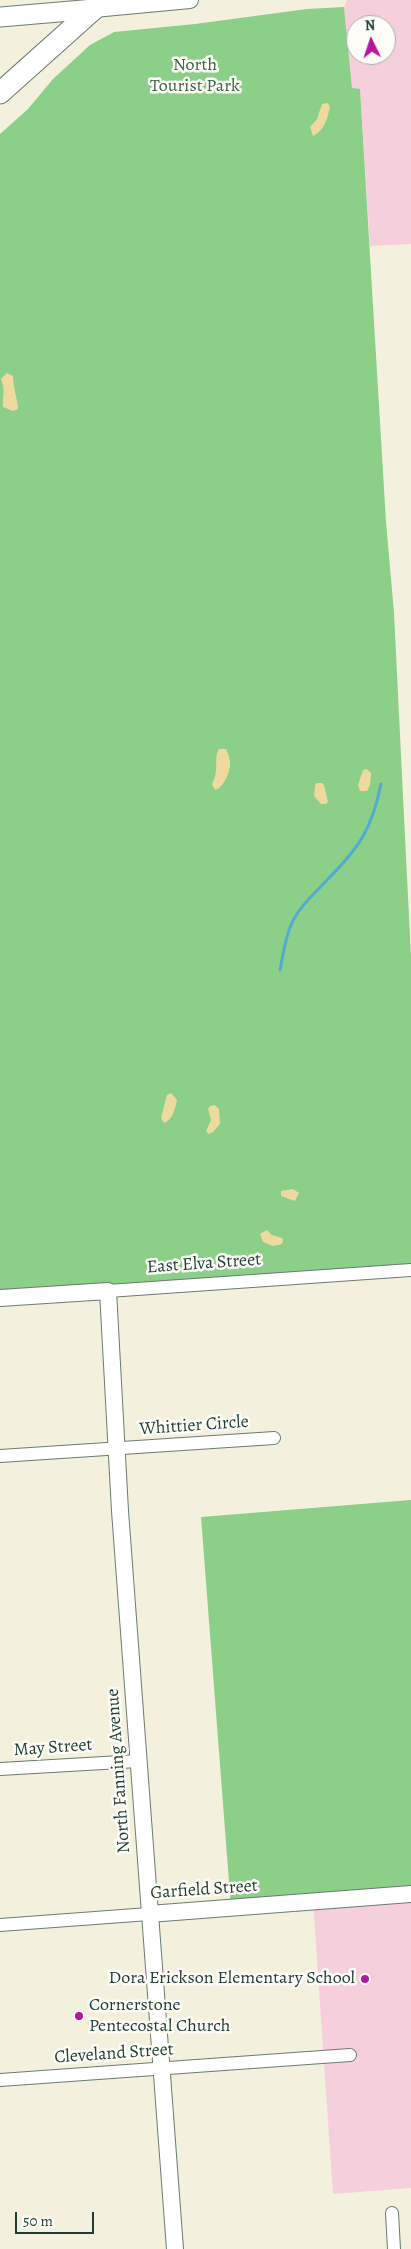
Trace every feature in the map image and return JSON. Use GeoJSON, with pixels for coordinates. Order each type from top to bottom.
{"type":"FeatureCollection","features":[{"type":"Feature","properties":{"kind":"highway"},"geometry":{"type":"LineString","coordinates":[[0,92],[99,5]]}},
{"type":"Feature","properties":{"kind":"main road"},"geometry":{"type":"LineString","coordinates":[[0,16],[38,15],[99,5]]}},
{"type":"Feature","properties":{"kind":"street"},"geometry":{"type":"LineString","coordinates":[[99,5],[190,0]]}},
{"type":"Feature","properties":{"kind":"street","name":"East Elva Street"},"geometry":{"type":"LineString","coordinates":[[0,1298],[411,1270]]}},
{"type":"Feature","properties":{"kind":"street","name":"North Fanning Avenue"},"geometry":{"type":"LineString","coordinates":[[108,1291],[116,1449],[174,2249]]}},
{"type":"Feature","properties":{"kind":"street","name":"Whittier Circle"},"geometry":{"type":"LineString","coordinates":[[0,1456],[274,1438]]}},
{"type":"Feature","properties":{"kind":"street","name":"May Street"},"geometry":{"type":"LineString","coordinates":[[0,1769],[138,1761]]}},
{"type":"Feature","properties":{"kind":"street","name":"Garfield Street"},"geometry":{"type":"LineString","coordinates":[[0,1925],[411,1894]]}},
{"type":"Feature","properties":{"kind":"street","name":"Cleveland Street"},"geometry":{"type":"LineString","coordinates":[[0,2080],[350,2055]]}},
{"type":"Feature","properties":{"kind":"street"},"geometry":{"type":"LineString","coordinates":[[392,2213],[394,2249]]}},
{"type":"Feature","properties":{"kind":"shaded area"},"geometry":{"type":"Polygon","coordinates":[[[347,0],[411,0],[411,244],[370,246],[360,90],[352,88],[350,65],[396,65],[396,15],[346,15],[346,27],[344,7],[347,0]]]}},
{"type":"Feature","properties":{"kind":"shaded area","name":"Dora Erickson Elementary School"},"geometry":{"type":"Polygon","coordinates":[[[411,1894],[411,2188],[333,2194],[313,1902],[411,1894]]]}},
{"type":"Feature","properties":{"kind":"green space","name":"North Tourist Park"},"geometry":{"type":"Polygon","coordinates":[[[344,7],[346,65],[350,65],[352,88],[360,89],[386,522],[394,613],[411,958],[411,1270],[0,1297],[0,134],[28,109],[53,79],[90,45],[114,32],[195,24],[307,9],[344,7]]]}},
{"type":"Feature","properties":{"kind":"green space"},"geometry":{"type":"Polygon","coordinates":[[[411,1500],[411,1894],[231,1908],[201,1517],[411,1500]]]}},
{"type":"Feature","properties":{"kind":"sand"},"geometry":{"type":"Polygon","coordinates":[[[328,103],[330,107],[325,124],[313,136],[310,127],[317,119],[322,104],[328,103]]]}},
{"type":"Feature","properties":{"kind":"sand"},"geometry":{"type":"Polygon","coordinates":[[[7,373],[13,376],[18,409],[13,411],[3,407],[4,391],[1,379],[7,373]]]}},
{"type":"Feature","properties":{"kind":"sand"},"geometry":{"type":"Polygon","coordinates":[[[219,749],[226,749],[230,759],[230,766],[221,787],[215,790],[212,784],[216,773],[216,756],[219,749]]]}},
{"type":"Feature","properties":{"kind":"sand"},"geometry":{"type":"Polygon","coordinates":[[[367,769],[371,773],[370,785],[367,791],[360,791],[358,785],[363,770],[367,769]]]}},
{"type":"Feature","properties":{"kind":"sand"},"geometry":{"type":"Polygon","coordinates":[[[317,783],[324,785],[328,802],[326,804],[321,804],[314,796],[317,783]]]}},
{"type":"Feature","properties":{"kind":"sand"},"geometry":{"type":"Polygon","coordinates":[[[171,1093],[177,1100],[172,1117],[164,1123],[161,1118],[167,1095],[171,1093]]]}},
{"type":"Feature","properties":{"kind":"sand"},"geometry":{"type":"Polygon","coordinates":[[[215,1105],[219,1109],[220,1124],[209,1134],[206,1131],[211,1120],[208,1109],[210,1106],[215,1105]]]}},
{"type":"Feature","properties":{"kind":"sand"},"geometry":{"type":"Polygon","coordinates":[[[293,1189],[299,1193],[295,1201],[281,1196],[281,1191],[293,1189]]]}},
{"type":"Feature","properties":{"kind":"sand"},"geometry":{"type":"Polygon","coordinates":[[[267,1230],[272,1235],[282,1238],[282,1244],[273,1246],[263,1242],[260,1234],[267,1230]]]}},
{"type":"Feature","properties":{"kind":"waterway"},"geometry":{"type":"LineString","coordinates":[[280,970],[287,936],[294,919],[307,901],[348,858],[363,837],[373,813],[381,784]]}},
{"type":"Feature","properties":{"kind":"place","name":"Dora Erickson Elementary School"},"geometry":{"type":"Point","coordinates":[365,1979]}},
{"type":"Feature","properties":{"kind":"place","name":"Cornerstone Pentecostal Church"},"geometry":{"type":"Point","coordinates":[79,2016]}}]}
